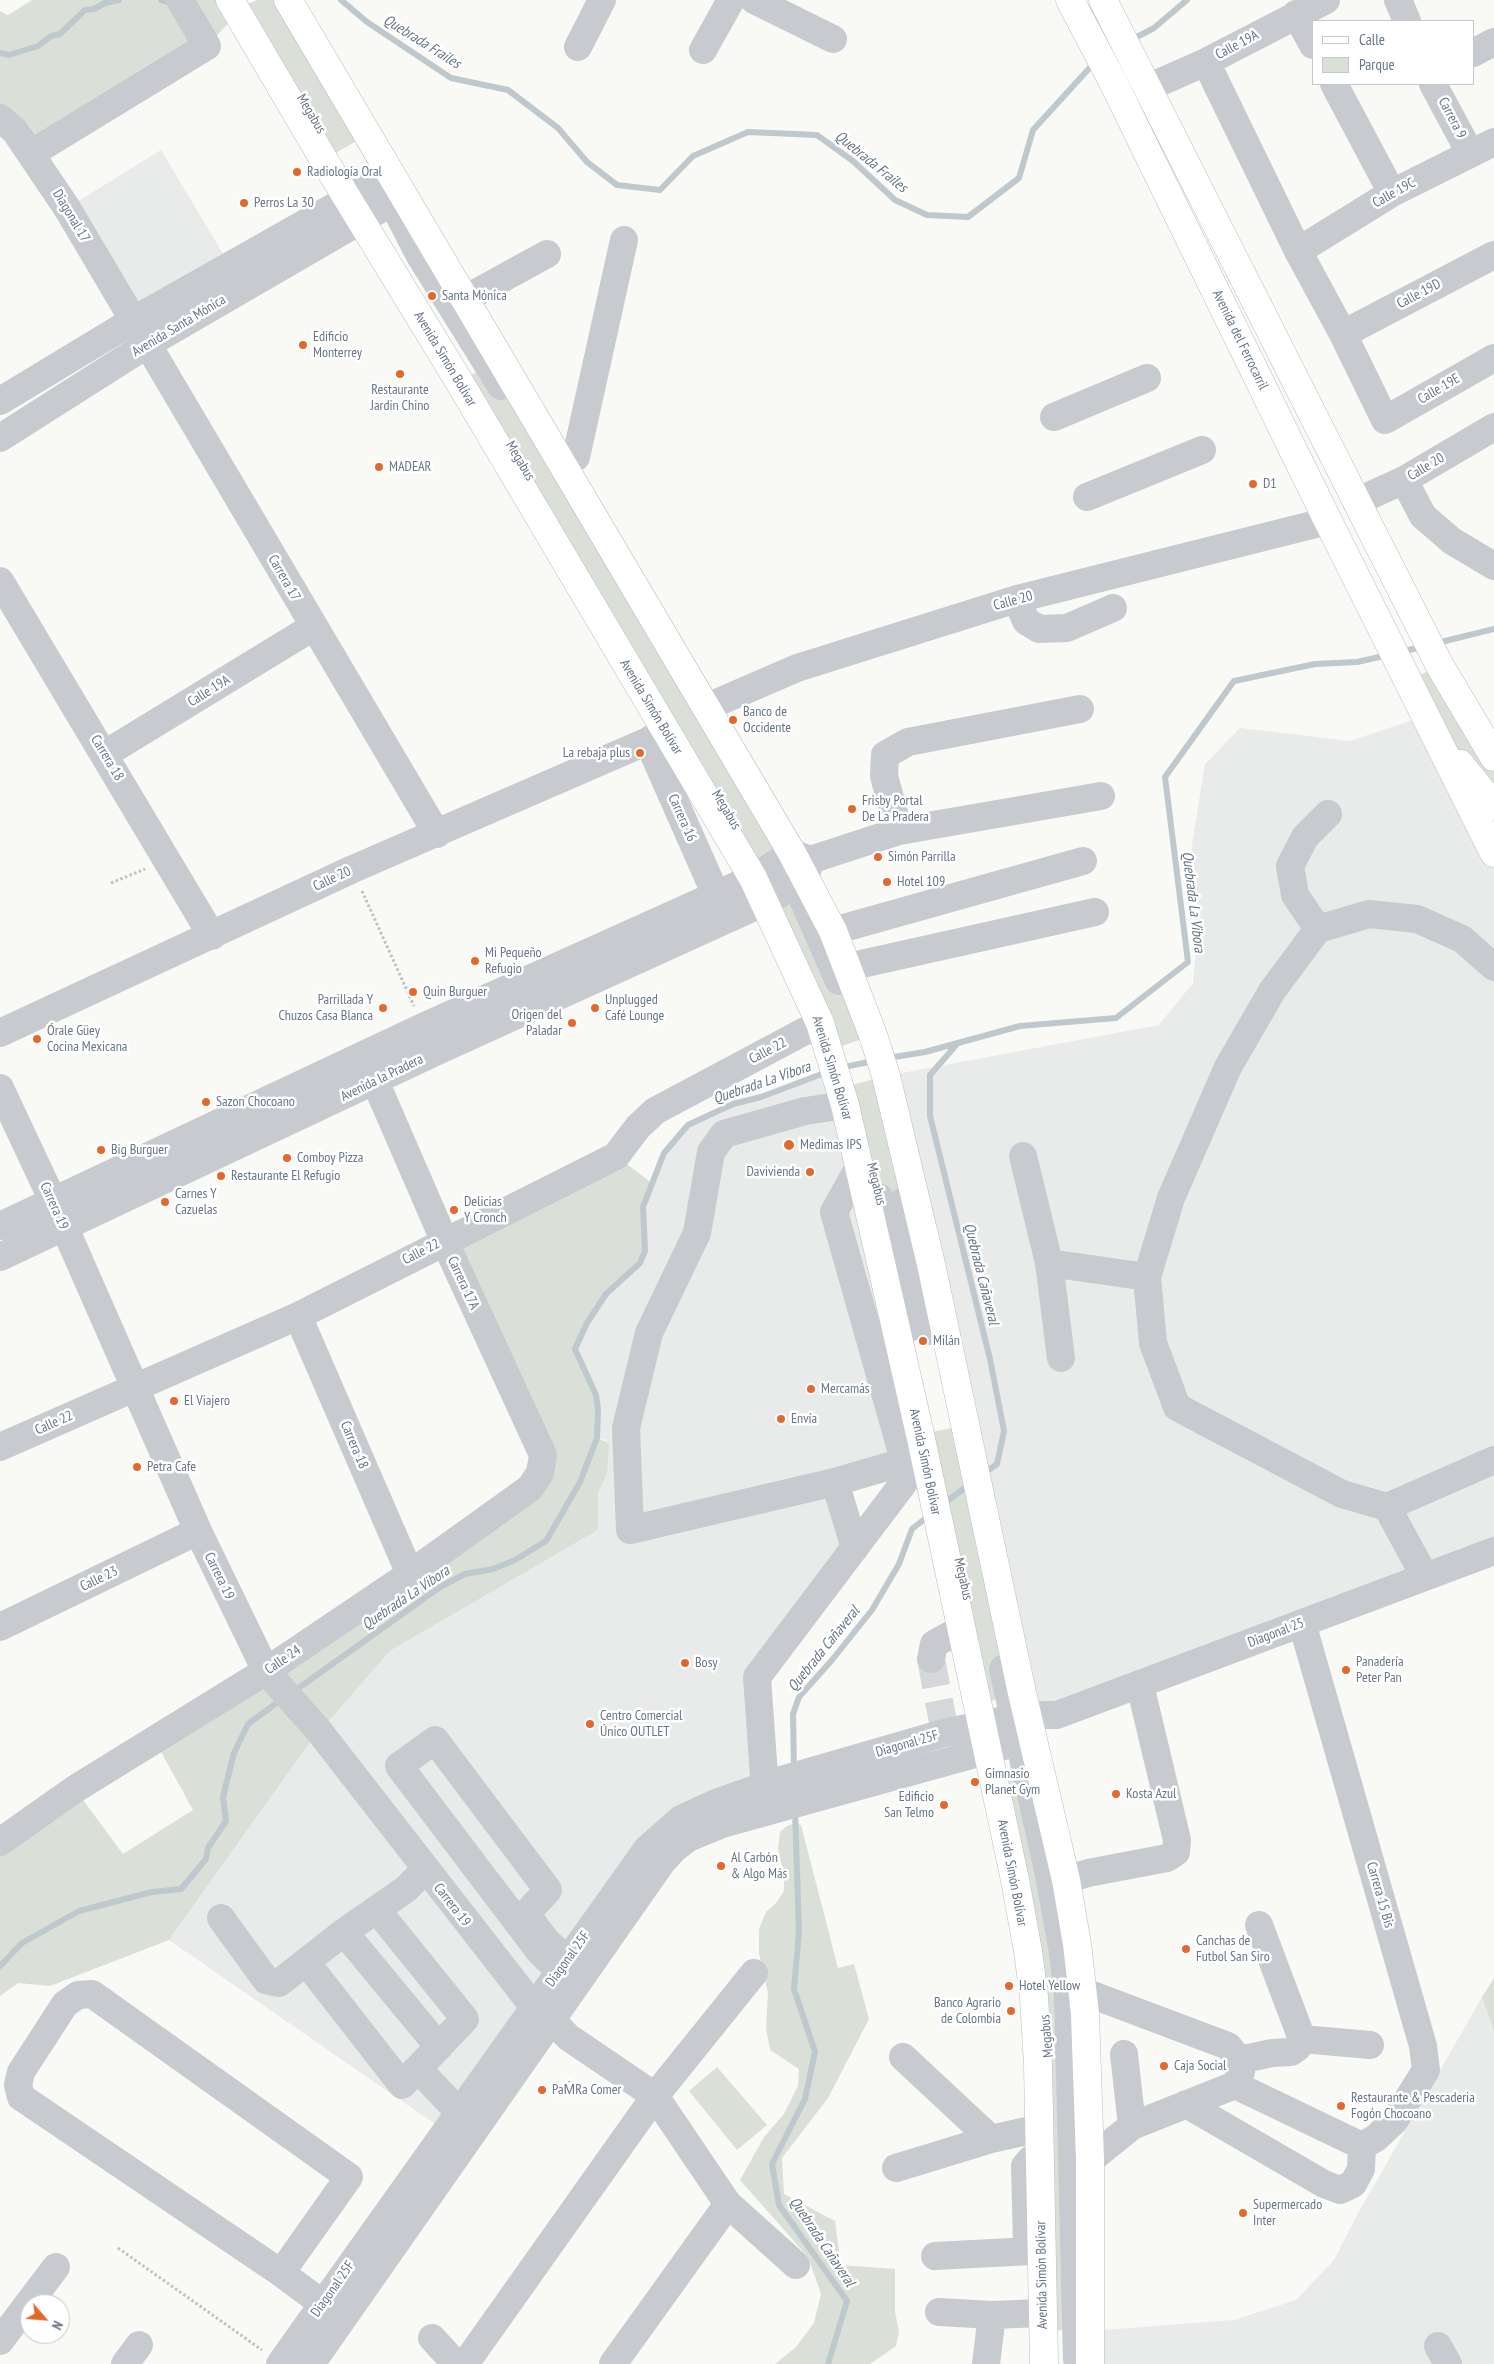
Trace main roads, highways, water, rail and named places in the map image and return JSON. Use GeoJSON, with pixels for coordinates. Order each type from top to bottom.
{"type":"FeatureCollection","features":[{"type":"Feature","properties":{"kind":"main road","name":"Avenida Simón Bolívar"},"geometry":{"type":"LineString","coordinates":[[288,0],[460,383],[656,735],[833,931],[848,967],[851,1043],[860,1087],[931,1264],[939,1468],[963,1528],[960,1629],[1007,1732],[1066,1880],[1077,1944],[1082,1991],[1090,2160],[1090,2364]]}},
{"type":"Feature","properties":{"kind":"main road","name":"Avenida del Ferrocarril"},"geometry":{"type":"LineString","coordinates":[[1070,0],[1112,80],[1432,730]]}},
{"type":"Feature","properties":{"kind":"main road","name":"Avenida Simón Bolívar"},"geometry":{"type":"LineString","coordinates":[[238,3],[375,197],[465,299],[707,707],[782,876],[820,1023],[851,1043],[860,1087],[859,1167],[939,1468],[963,1528],[1007,1732],[1015,1880],[1030,1969],[1038,2065],[1040,2156],[1036,2252],[1042,2313],[1044,2364]]}},
{"type":"Feature","properties":{"kind":"main road"},"geometry":{"type":"LineString","coordinates":[[1108,10],[1440,666],[1494,757]]}},
{"type":"Feature","properties":{"kind":"main road"},"geometry":{"type":"LineString","coordinates":[[1465,709],[1494,732]]}},
{"type":"Feature","properties":{"kind":"main road"},"geometry":{"type":"LineString","coordinates":[[1432,730],[1488,796],[1494,806]]}},
{"type":"Feature","properties":{"kind":"main road"},"geometry":{"type":"LineString","coordinates":[[1432,730],[1494,853]]}},
{"type":"Feature","properties":{"kind":"waterway","name":"Quebrada Frailes"},"geometry":{"type":"LineString","coordinates":[[0,53],[9,55],[38,46],[51,36],[60,34],[85,10],[94,9],[105,3],[119,0]]}},
{"type":"Feature","properties":{"kind":"waterway","name":"Quebrada Frailes"},"geometry":{"type":"LineString","coordinates":[[161,0],[174,3]]}},
{"type":"Feature","properties":{"kind":"waterway","name":"Quebrada Frailes"},"geometry":{"type":"LineString","coordinates":[[341,0],[367,22],[451,78],[508,90],[558,128],[587,162],[617,185],[660,190],[693,156],[748,132],[817,135],[853,161],[895,200],[927,215],[968,217],[1019,178],[1033,130],[1095,62]]}},
{"type":"Feature","properties":{"kind":"waterway","name":"Quebrada Frailes"},"geometry":{"type":"LineString","coordinates":[[1131,40],[1154,28],[1187,0]]}},
{"type":"Feature","properties":{"kind":"waterway","name":"Quebrada La Vibora"},"geometry":{"type":"LineString","coordinates":[[1437,643],[1494,629]]}},
{"type":"Feature","properties":{"kind":"waterway","name":"Quebrada La Vibora"},"geometry":{"type":"LineString","coordinates":[[1400,652],[1422,647]]}},
{"type":"Feature","properties":{"kind":"waterway","name":"Quebrada La Vibora"},"geometry":{"type":"LineString","coordinates":[[888,1058],[925,1052],[1020,1026],[1116,1018],[1188,962],[1165,777],[1234,681],[1315,664],[1357,662],[1388,655]]}},
{"type":"Feature","properties":{"kind":"waterway","name":"Quebrada Cañaveral"},"geometry":{"type":"LineString","coordinates":[[957,1044],[930,1075],[930,1116],[990,1359],[1004,1431],[997,1464],[982,1475]]}},
{"type":"Feature","properties":{"kind":"waterway","name":"Quebrada La Vibora"},"geometry":{"type":"LineString","coordinates":[[839,1068],[874,1061]]}},
{"type":"Feature","properties":{"kind":"waterway","name":"Quebrada La Vibora"},"geometry":{"type":"LineString","coordinates":[[293,1692],[440,1587],[465,1574],[493,1569],[515,1560],[546,1541],[580,1482],[597,1438],[598,1410],[596,1395],[575,1349],[587,1323],[606,1294],[640,1263],[645,1251],[643,1207],[664,1153],[688,1125],[733,1104],[761,1097],[827,1072]]}},
{"type":"Feature","properties":{"kind":"waterway","name":"Quebrada Cañaveral"},"geometry":{"type":"LineString","coordinates":[[942,1505],[970,1484]]}},
{"type":"Feature","properties":{"kind":"waterway","name":"Quebrada Cañaveral"},"geometry":{"type":"LineString","coordinates":[[794,1770],[793,1714],[799,1697],[872,1610],[899,1564],[912,1529],[931,1514]]}},
{"type":"Feature","properties":{"kind":"waterway","name":"Quebrada La Vibora"},"geometry":{"type":"LineString","coordinates":[[0,1966],[22,1943],[79,1911],[152,1892],[181,1889],[206,1859],[208,1848],[226,1821],[223,1797],[234,1753],[248,1724],[282,1699]]}},
{"type":"Feature","properties":{"kind":"waterway","name":"Quebrada Cañaveral"},"geometry":{"type":"LineString","coordinates":[[795,1810],[799,1932],[794,1989],[815,2052],[805,2099],[772,2164],[779,2205],[847,2301],[828,2364]]}},
{"type":"Feature","properties":{"kind":"tunnel"},"geometry":{"type":"LineString","coordinates":[[931,1659],[943,1722]]}},
{"type":"Feature","properties":{"kind":"place","name":"Radiología Oral"},"geometry":{"type":"Point","coordinates":[297,172]}},
{"type":"Feature","properties":{"kind":"place","name":"Perros La 30"},"geometry":{"type":"Point","coordinates":[244,203]}},
{"type":"Feature","properties":{"kind":"place","name":"Santa Mónica"},"geometry":{"type":"Point","coordinates":[432,296]}},
{"type":"Feature","properties":{"kind":"place","name":"Edificio Monterrey"},"geometry":{"type":"Point","coordinates":[303,345]}},
{"type":"Feature","properties":{"kind":"place","name":"Restaurante Jardin Chino"},"geometry":{"type":"Point","coordinates":[400,374]}},
{"type":"Feature","properties":{"kind":"place","name":"MADEAR"},"geometry":{"type":"Point","coordinates":[379,467]}},
{"type":"Feature","properties":{"kind":"place","name":"D1"},"geometry":{"type":"Point","coordinates":[1253,484]}},
{"type":"Feature","properties":{"kind":"place","name":"Banco de Occidente"},"geometry":{"type":"Point","coordinates":[733,720]}},
{"type":"Feature","properties":{"kind":"place","name":"La rebaja plus"},"geometry":{"type":"Point","coordinates":[640,753]}},
{"type":"Feature","properties":{"kind":"place","name":"Frisby Portal De La Pradera"},"geometry":{"type":"Point","coordinates":[852,809]}},
{"type":"Feature","properties":{"kind":"place","name":"Simón Parrilla"},"geometry":{"type":"Point","coordinates":[878,857]}},
{"type":"Feature","properties":{"kind":"place","name":"Hotel 109"},"geometry":{"type":"Point","coordinates":[887,882]}},
{"type":"Feature","properties":{"kind":"place","name":"Mi Pequeño Refugio"},"geometry":{"type":"Point","coordinates":[475,961]}},
{"type":"Feature","properties":{"kind":"place","name":"Quin Burguer"},"geometry":{"type":"Point","coordinates":[413,992]}},
{"type":"Feature","properties":{"kind":"place","name":"Parrillada Y Chuzos Casa Blanca"},"geometry":{"type":"Point","coordinates":[383,1008]}},
{"type":"Feature","properties":{"kind":"place","name":"Unplugged Café Lounge"},"geometry":{"type":"Point","coordinates":[595,1008]}},
{"type":"Feature","properties":{"kind":"place","name":"Origen del Paladar"},"geometry":{"type":"Point","coordinates":[572,1023]}},
{"type":"Feature","properties":{"kind":"place","name":"Órale Güey Cocina Mexicana"},"geometry":{"type":"Point","coordinates":[37,1039]}},
{"type":"Feature","properties":{"kind":"place","name":"Sazon Chocoano"},"geometry":{"type":"Point","coordinates":[206,1102]}},
{"type":"Feature","properties":{"kind":"place","name":"Medimas IPS"},"geometry":{"type":"Point","coordinates":[789,1145]}},
{"type":"Feature","properties":{"kind":"place","name":"Big Burguer"},"geometry":{"type":"Point","coordinates":[101,1150]}},
{"type":"Feature","properties":{"kind":"place","name":"Comboy Pizza"},"geometry":{"type":"Point","coordinates":[287,1158]}},
{"type":"Feature","properties":{"kind":"place","name":"Davivienda"},"geometry":{"type":"Point","coordinates":[810,1172]}},
{"type":"Feature","properties":{"kind":"place","name":"Restaurante El Refugio"},"geometry":{"type":"Point","coordinates":[221,1176]}},
{"type":"Feature","properties":{"kind":"place","name":"Carnes Y Cazuelas"},"geometry":{"type":"Point","coordinates":[165,1202]}},
{"type":"Feature","properties":{"kind":"place","name":"Delicias Y Cronch"},"geometry":{"type":"Point","coordinates":[454,1210]}},
{"type":"Feature","properties":{"kind":"place","name":"Milán"},"geometry":{"type":"Point","coordinates":[923,1341]}},
{"type":"Feature","properties":{"kind":"place","name":"Mercamás"},"geometry":{"type":"Point","coordinates":[811,1389]}},
{"type":"Feature","properties":{"kind":"place","name":"El Viajero"},"geometry":{"type":"Point","coordinates":[174,1401]}},
{"type":"Feature","properties":{"kind":"place","name":"Envía"},"geometry":{"type":"Point","coordinates":[781,1419]}},
{"type":"Feature","properties":{"kind":"place","name":"Petra Cafe"},"geometry":{"type":"Point","coordinates":[137,1467]}},
{"type":"Feature","properties":{"kind":"place","name":"Bosy"},"geometry":{"type":"Point","coordinates":[685,1663]}},
{"type":"Feature","properties":{"kind":"place","name":"Panadería Peter Pan"},"geometry":{"type":"Point","coordinates":[1346,1670]}},
{"type":"Feature","properties":{"kind":"place","name":"Centro Comercial Único OUTLET"},"geometry":{"type":"Point","coordinates":[590,1724]}},
{"type":"Feature","properties":{"kind":"place","name":"Gimnasio Planet Gym"},"geometry":{"type":"Point","coordinates":[975,1782]}},
{"type":"Feature","properties":{"kind":"place","name":"Kosta Azul"},"geometry":{"type":"Point","coordinates":[1116,1794]}},
{"type":"Feature","properties":{"kind":"place","name":"Edificio San Telmo"},"geometry":{"type":"Point","coordinates":[944,1805]}},
{"type":"Feature","properties":{"kind":"place","name":"Al Carbón & Algo Más"},"geometry":{"type":"Point","coordinates":[721,1866]}},
{"type":"Feature","properties":{"kind":"place","name":"Canchas de Futbol San Siro"},"geometry":{"type":"Point","coordinates":[1186,1949]}},
{"type":"Feature","properties":{"kind":"place","name":"Hotel Yellow"},"geometry":{"type":"Point","coordinates":[1009,1986]}},
{"type":"Feature","properties":{"kind":"place","name":"Banco Agrario de Colombia"},"geometry":{"type":"Point","coordinates":[1011,2011]}},
{"type":"Feature","properties":{"kind":"place","name":"Caja Social"},"geometry":{"type":"Point","coordinates":[1164,2066]}},
{"type":"Feature","properties":{"kind":"place","name":"PaṀRa Comer"},"geometry":{"type":"Point","coordinates":[542,2090]}},
{"type":"Feature","properties":{"kind":"place","name":"Restaurante & Pescaderia Fogón Chocoano"},"geometry":{"type":"Point","coordinates":[1341,2106]}},
{"type":"Feature","properties":{"kind":"place","name":"Supermercado Inter"},"geometry":{"type":"Point","coordinates":[1243,2213]}}]}
